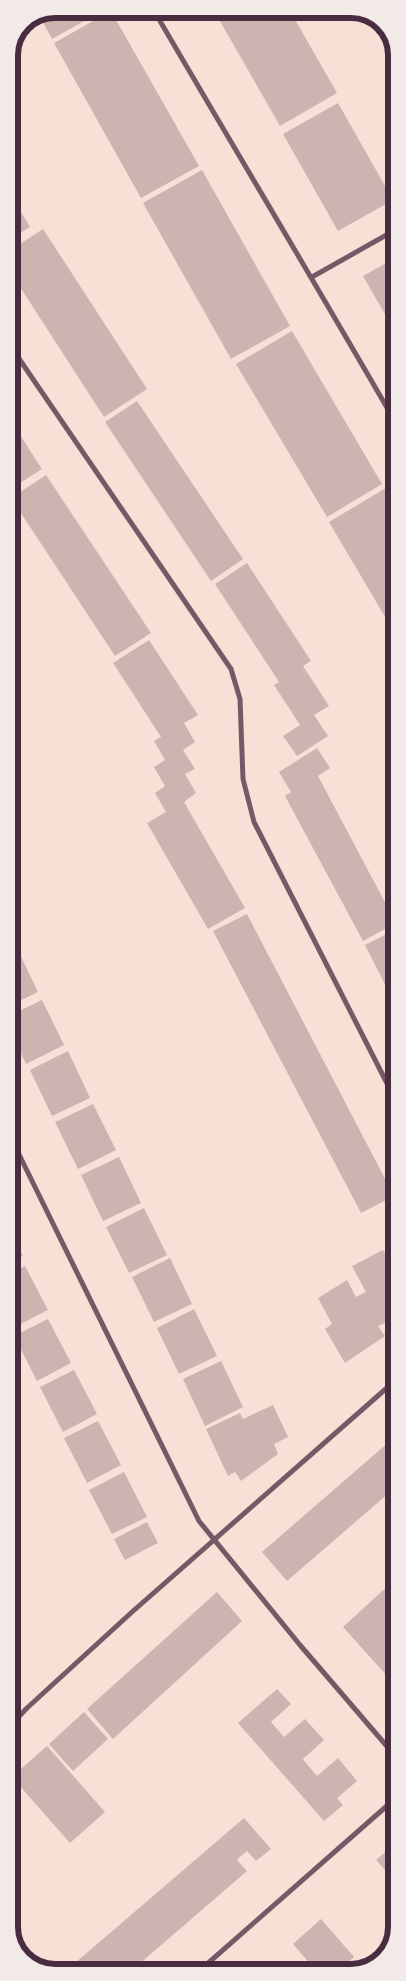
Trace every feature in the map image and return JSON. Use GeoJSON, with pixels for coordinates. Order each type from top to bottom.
{"type":"FeatureCollection","features":[{"type":"Feature","properties":{"kind":"street"},"geometry":{"type":"LineString","coordinates":[[159,18],[388,410]]}},
{"type":"Feature","properties":{"kind":"street"},"geometry":{"type":"LineString","coordinates":[[312,277],[388,234]]}},
{"type":"Feature","properties":{"kind":"street"},"geometry":{"type":"LineString","coordinates":[[18,357],[231,669],[240,699],[243,779],[254,822],[388,1085]]}},
{"type":"Feature","properties":{"kind":"street"},"geometry":{"type":"LineString","coordinates":[[18,1152],[199,1521],[300,1645],[388,1748]]}},
{"type":"Feature","properties":{"kind":"street"},"geometry":{"type":"LineString","coordinates":[[18,1718],[125,1618],[388,1387]]}},
{"type":"Feature","properties":{"kind":"street"},"geometry":{"type":"LineString","coordinates":[[208,1963],[388,1805]]}},
{"type":"Feature","properties":{"kind":"building"},"geometry":{"type":"Polygon","coordinates":[[[90,18],[52,39],[41,20],[90,18]]]}},
{"type":"Feature","properties":{"kind":"building"},"geometry":{"type":"Polygon","coordinates":[[[99,18],[115,18],[199,166],[141,198],[54,43],[99,18]]]}},
{"type":"Feature","properties":{"kind":"building"},"geometry":{"type":"Polygon","coordinates":[[[218,18],[294,18],[337,93],[280,126],[218,18]]]}},
{"type":"Feature","properties":{"kind":"building"},"geometry":{"type":"Polygon","coordinates":[[[338,103],[388,191],[388,203],[338,231],[283,134],[338,103]]]}},
{"type":"Feature","properties":{"kind":"building"},"geometry":{"type":"Polygon","coordinates":[[[202,170],[290,326],[231,359],[143,203],[202,170]]]}},
{"type":"Feature","properties":{"kind":"building"},"geometry":{"type":"Polygon","coordinates":[[[18,207],[30,227],[18,234],[18,207]]]}},
{"type":"Feature","properties":{"kind":"building"},"geometry":{"type":"Polygon","coordinates":[[[43,229],[147,389],[104,417],[18,284],[18,245],[43,229]]]}},
{"type":"Feature","properties":{"kind":"building"},"geometry":{"type":"Polygon","coordinates":[[[388,262],[388,319],[363,276],[388,262]]]}},
{"type":"Feature","properties":{"kind":"building"},"geometry":{"type":"Polygon","coordinates":[[[292,331],[382,484],[327,517],[236,364],[292,331]]]}},
{"type":"Feature","properties":{"kind":"building"},"geometry":{"type":"Polygon","coordinates":[[[137,401],[243,559],[211,581],[105,422],[137,401]]]}},
{"type":"Feature","properties":{"kind":"building"},"geometry":{"type":"Polygon","coordinates":[[[18,432],[42,469],[18,484],[18,432]]]}},
{"type":"Feature","properties":{"kind":"building"},"geometry":{"type":"Polygon","coordinates":[[[46,475],[151,633],[115,656],[18,509],[18,493],[46,475]]]}},
{"type":"Feature","properties":{"kind":"building"},"geometry":{"type":"Polygon","coordinates":[[[386,488],[388,492],[388,622],[329,522],[386,488]]]}},
{"type":"Feature","properties":{"kind":"building"},"geometry":{"type":"Polygon","coordinates":[[[247,563],[311,661],[303,666],[329,706],[314,715],[328,736],[297,756],[283,736],[300,725],[274,685],[279,682],[215,584],[247,563]]]}},
{"type":"Feature","properties":{"kind":"building"},"geometry":{"type":"Polygon","coordinates":[[[149,640],[198,715],[184,723],[195,742],[183,750],[195,769],[185,774],[196,793],[184,802],[245,908],[208,929],[147,823],[166,812],[155,793],[165,786],[154,767],[165,760],[154,741],[161,737],[113,663],[149,640]]]}},
{"type":"Feature","properties":{"kind":"building"},"geometry":{"type":"Polygon","coordinates":[[[317,748],[330,768],[318,776],[388,908],[388,927],[363,941],[285,796],[291,792],[279,772],[317,748]]]}},
{"type":"Feature","properties":{"kind":"building"},"geometry":{"type":"Polygon","coordinates":[[[247,914],[388,1184],[388,1199],[361,1213],[213,931],[247,914]]]}},
{"type":"Feature","properties":{"kind":"building"},"geometry":{"type":"Polygon","coordinates":[[[388,934],[388,990],[365,945],[388,934]]]}},
{"type":"Feature","properties":{"kind":"building"},"geometry":{"type":"Polygon","coordinates":[[[18,950],[38,992],[18,1002],[18,950]]]}},
{"type":"Feature","properties":{"kind":"building"},"geometry":{"type":"Polygon","coordinates":[[[42,1000],[64,1045],[26,1064],[18,1047],[18,1012],[42,1000]]]}},
{"type":"Feature","properties":{"kind":"building"},"geometry":{"type":"Polygon","coordinates":[[[68,1051],[90,1098],[52,1116],[30,1070],[68,1051]]]}},
{"type":"Feature","properties":{"kind":"building"},"geometry":{"type":"Polygon","coordinates":[[[93,1104],[116,1150],[78,1169],[55,1122],[93,1104]]]}},
{"type":"Feature","properties":{"kind":"building"},"geometry":{"type":"Polygon","coordinates":[[[119,1157],[141,1203],[103,1221],[81,1175],[119,1157]]]}},
{"type":"Feature","properties":{"kind":"building"},"geometry":{"type":"Polygon","coordinates":[[[144,1208],[167,1255],[129,1273],[106,1227],[144,1208]]]}},
{"type":"Feature","properties":{"kind":"building"},"geometry":{"type":"Polygon","coordinates":[[[18,1247],[23,1256],[18,1258],[18,1247]]]}},
{"type":"Feature","properties":{"kind":"building"},"geometry":{"type":"Polygon","coordinates":[[[383,1250],[388,1259],[388,1321],[378,1326],[385,1336],[345,1363],[325,1329],[332,1324],[318,1298],[347,1280],[356,1297],[366,1292],[352,1266],[383,1250]]]}},
{"type":"Feature","properties":{"kind":"building"},"geometry":{"type":"Polygon","coordinates":[[[170,1258],[192,1304],[154,1322],[132,1277],[170,1258]]]}},
{"type":"Feature","properties":{"kind":"building"},"geometry":{"type":"Polygon","coordinates":[[[25,1266],[48,1310],[18,1325],[18,1270],[25,1266]]]}},
{"type":"Feature","properties":{"kind":"building"},"geometry":{"type":"Polygon","coordinates":[[[194,1309],[217,1356],[179,1374],[157,1328],[194,1309]]]}},
{"type":"Feature","properties":{"kind":"building"},"geometry":{"type":"Polygon","coordinates":[[[48,1319],[71,1363],[37,1381],[18,1344],[18,1334],[48,1319]]]}},
{"type":"Feature","properties":{"kind":"building"},"geometry":{"type":"Polygon","coordinates":[[[221,1361],[243,1407],[205,1426],[183,1379],[221,1361]]]}},
{"type":"Feature","properties":{"kind":"building"},"geometry":{"type":"Polygon","coordinates":[[[74,1370],[97,1414],[63,1432],[40,1387],[74,1370]]]}},
{"type":"Feature","properties":{"kind":"building"},"geometry":{"type":"Polygon","coordinates":[[[273,1405],[288,1437],[274,1444],[278,1454],[241,1481],[235,1472],[228,1476],[206,1429],[240,1413],[243,1419],[273,1405]]]}},
{"type":"Feature","properties":{"kind":"building"},"geometry":{"type":"Polygon","coordinates":[[[98,1421],[121,1465],[87,1483],[64,1438],[98,1421]]]}},
{"type":"Feature","properties":{"kind":"building"},"geometry":{"type":"Polygon","coordinates":[[[388,1443],[388,1494],[287,1581],[262,1552],[388,1443]]]}},
{"type":"Feature","properties":{"kind":"building"},"geometry":{"type":"Polygon","coordinates":[[[124,1472],[147,1517],[112,1534],[89,1490],[124,1472]]]}},
{"type":"Feature","properties":{"kind":"building"},"geometry":{"type":"Polygon","coordinates":[[[147,1522],[158,1543],[125,1560],[114,1539],[147,1522]]]}},
{"type":"Feature","properties":{"kind":"building"},"geometry":{"type":"Polygon","coordinates":[[[388,1586],[388,1677],[343,1627],[388,1586]]]}},
{"type":"Feature","properties":{"kind":"building"},"geometry":{"type":"Polygon","coordinates":[[[217,1592],[242,1621],[113,1739],[87,1709],[217,1592]]]}},
{"type":"Feature","properties":{"kind":"building"},"geometry":{"type":"Polygon","coordinates":[[[277,1689],[291,1704],[271,1722],[284,1737],[305,1719],[324,1740],[303,1759],[317,1776],[338,1758],[357,1781],[337,1798],[343,1805],[324,1821],[238,1723],[277,1689]]]}},
{"type":"Feature","properties":{"kind":"building"},"geometry":{"type":"Polygon","coordinates":[[[84,1712],[108,1739],[73,1771],[49,1744],[84,1712]]]}},
{"type":"Feature","properties":{"kind":"building"},"geometry":{"type":"Polygon","coordinates":[[[47,1746],[105,1812],[70,1843],[18,1784],[18,1772],[47,1746]]]}},
{"type":"Feature","properties":{"kind":"building"},"geometry":{"type":"Polygon","coordinates":[[[244,1818],[271,1849],[256,1861],[247,1851],[242,1855],[237,1860],[247,1871],[140,1963],[75,1963],[244,1818]]]}},
{"type":"Feature","properties":{"kind":"building"},"geometry":{"type":"Polygon","coordinates":[[[388,1850],[388,1873],[376,1860],[388,1850]]]}},
{"type":"Feature","properties":{"kind":"building"},"geometry":{"type":"Polygon","coordinates":[[[321,1919],[354,1957],[347,1963],[309,1963],[293,1944],[321,1919]]]}}]}
